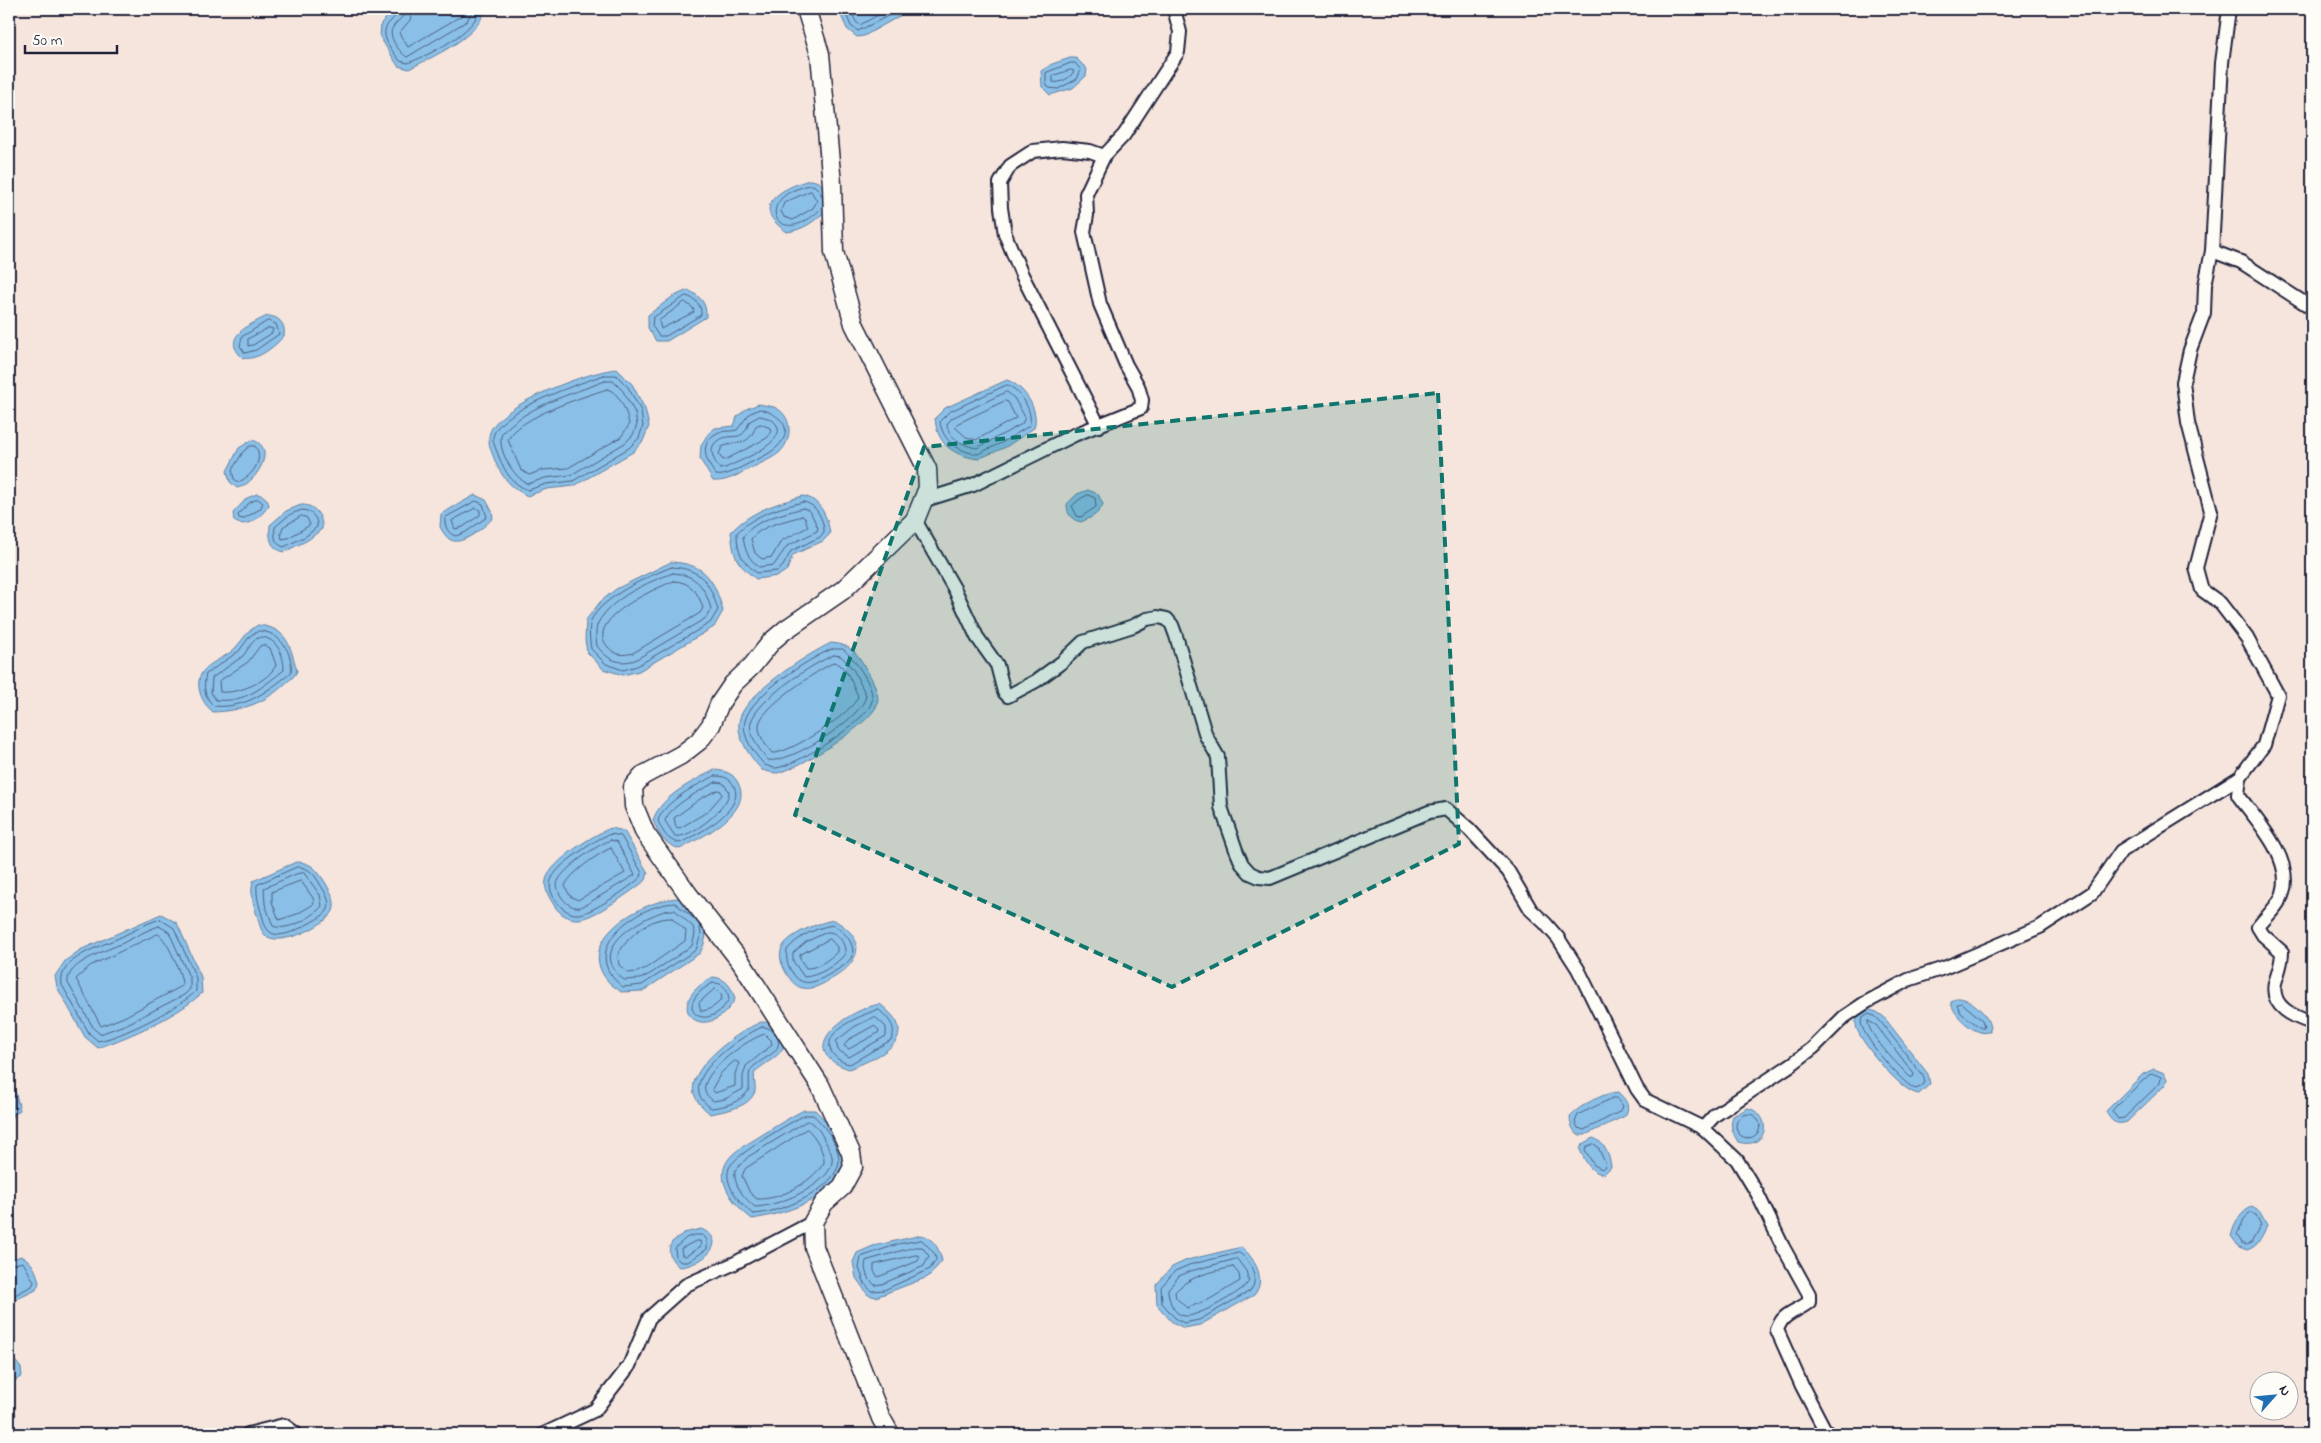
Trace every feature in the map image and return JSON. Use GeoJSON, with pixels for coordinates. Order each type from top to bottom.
{"type":"FeatureCollection","features":[{"type":"Feature","properties":{"kind":"street"},"geometry":{"type":"LineString","coordinates":[[544,1434],[595,1410],[629,1366],[649,1318],[686,1285],[733,1264],[813,1222],[824,1203],[842,1187],[853,1167],[851,1153],[820,1085],[741,962],[688,894],[645,833],[634,806],[633,787],[642,776],[681,755],[699,741],[711,725],[720,703],[732,684],[752,666],[772,641],[784,630],[843,590],[915,520],[928,488],[927,469],[854,324],[834,252],[832,184],[820,54],[806,9]]}},
{"type":"Feature","properties":{"kind":"street"},"geometry":{"type":"LineString","coordinates":[[922,501],[973,485],[1074,435],[1136,412],[1141,408],[1142,400],[1138,386],[1111,334],[1100,304],[1084,232],[1087,215],[1086,194],[1104,156],[1124,135],[1178,52],[1180,32],[1174,9]]}},
{"type":"Feature","properties":{"kind":"street"},"geometry":{"type":"LineString","coordinates":[[1704,1128],[1714,1115],[1792,1064],[1813,1048],[1844,1018],[1865,1003],[1908,980],[1944,968],[2040,927],[2092,893],[2121,851],[2240,777],[2264,746],[2278,695],[2247,638],[2220,603],[2202,590],[2196,568],[2211,511],[2188,423],[2183,382],[2190,350],[2204,313],[2205,285],[2212,252],[2222,63],[2228,9]]}},
{"type":"Feature","properties":{"kind":"street"},"geometry":{"type":"LineString","coordinates":[[1099,426],[1022,276],[1005,234],[1000,183],[1010,166],[1033,151],[1062,148],[1090,151],[1104,156]]}},
{"type":"Feature","properties":{"kind":"street"},"geometry":{"type":"LineString","coordinates":[[2212,252],[2241,262],[2312,308]]}},
{"type":"Feature","properties":{"kind":"street"},"geometry":{"type":"LineString","coordinates":[[915,520],[955,590],[977,637],[997,665],[1002,689],[1008,696],[1036,681],[1062,662],[1083,642],[1133,626],[1147,619],[1158,617],[1167,619],[1172,625],[1176,636],[1206,736],[1218,757],[1221,806],[1242,864],[1250,873],[1259,877],[1270,878],[1429,812],[1446,809],[1503,865],[1531,910],[1558,938],[1578,969],[1637,1089],[1645,1100],[1704,1128],[1737,1160],[1757,1193],[1783,1247],[1809,1294],[1809,1302],[1799,1309],[1786,1314],[1780,1320],[1777,1330],[1802,1386],[1827,1434]]}},
{"type":"Feature","properties":{"kind":"street"},"geometry":{"type":"LineString","coordinates":[[2240,777],[2238,794],[2280,855],[2286,873],[2283,894],[2258,927],[2282,952],[2282,962],[2274,989],[2275,997],[2284,1011],[2312,1023]]}},
{"type":"Feature","properties":{"kind":"street"},"geometry":{"type":"LineString","coordinates":[[813,1222],[814,1247],[881,1418],[890,1434]]}},
{"type":"Feature","properties":{"kind":"street"},"geometry":{"type":"LineString","coordinates":[[248,1434],[284,1425],[296,1434]]}},
{"type":"Feature","properties":{"kind":"highlighted area"},"geometry":{"type":"Polygon","coordinates":[[[1438,393],[1459,844],[1172,987],[795,815],[924,447],[1438,393]]]}},
{"type":"Feature","properties":{"kind":"water"},"geometry":{"type":"Polygon","coordinates":[[[396,9],[484,9],[481,19],[475,28],[465,37],[442,52],[409,69],[398,66],[380,37],[381,23],[396,9]]]}},
{"type":"Feature","properties":{"kind":"water"},"geometry":{"type":"Polygon","coordinates":[[[838,9],[912,9],[864,36],[857,37],[847,29],[838,9]]]}},
{"type":"Feature","properties":{"kind":"water"},"geometry":{"type":"Polygon","coordinates":[[[1076,58],[1087,69],[1086,76],[1073,88],[1050,95],[1042,87],[1041,71],[1052,64],[1076,58]]]}},
{"type":"Feature","properties":{"kind":"water"},"geometry":{"type":"Polygon","coordinates":[[[809,180],[815,181],[822,186],[826,194],[827,209],[809,224],[787,232],[770,215],[769,207],[772,200],[779,194],[788,188],[809,180]]]}},
{"type":"Feature","properties":{"kind":"water"},"geometry":{"type":"Polygon","coordinates":[[[688,290],[702,300],[706,317],[667,341],[656,341],[648,328],[648,315],[672,297],[688,290]]]}},
{"type":"Feature","properties":{"kind":"water"},"geometry":{"type":"Polygon","coordinates":[[[267,316],[275,317],[283,324],[284,336],[260,355],[243,358],[236,350],[234,344],[236,338],[246,327],[267,316]]]}},
{"type":"Feature","properties":{"kind":"water"},"geometry":{"type":"Polygon","coordinates":[[[617,369],[632,384],[645,409],[649,426],[643,441],[633,452],[574,486],[547,489],[527,496],[516,489],[504,477],[492,453],[489,436],[492,428],[514,408],[531,398],[588,375],[617,369]]]}},
{"type":"Feature","properties":{"kind":"water"},"geometry":{"type":"Polygon","coordinates":[[[1007,380],[1025,393],[1033,406],[1035,414],[1034,428],[1006,447],[978,459],[961,455],[948,447],[939,435],[935,418],[945,408],[1007,380]]]}},
{"type":"Feature","properties":{"kind":"water"},"geometry":{"type":"Polygon","coordinates":[[[759,404],[774,407],[788,421],[789,434],[784,447],[773,457],[736,476],[713,481],[700,459],[701,445],[708,434],[715,428],[734,426],[737,417],[746,409],[759,404]]]}},
{"type":"Feature","properties":{"kind":"water"},"geometry":{"type":"Polygon","coordinates":[[[252,440],[260,444],[264,450],[264,457],[261,466],[251,480],[237,488],[230,482],[227,471],[239,448],[252,440]]]}},
{"type":"Feature","properties":{"kind":"water"},"geometry":{"type":"Polygon","coordinates":[[[1088,490],[1098,494],[1103,504],[1094,516],[1081,522],[1070,516],[1067,504],[1077,494],[1088,490]]]}},
{"type":"Feature","properties":{"kind":"water"},"geometry":{"type":"Polygon","coordinates":[[[257,494],[267,500],[269,505],[266,509],[249,523],[244,524],[234,521],[233,513],[247,498],[257,494]]]}},
{"type":"Feature","properties":{"kind":"water"},"geometry":{"type":"Polygon","coordinates":[[[475,495],[486,500],[492,511],[493,518],[475,533],[464,539],[454,541],[449,539],[440,527],[441,514],[475,495]]]}},
{"type":"Feature","properties":{"kind":"water"},"geometry":{"type":"Polygon","coordinates":[[[803,496],[814,501],[822,510],[830,534],[823,541],[793,555],[787,570],[778,576],[756,579],[737,559],[733,548],[731,532],[755,513],[773,505],[803,496]]]}},
{"type":"Feature","properties":{"kind":"water"},"geometry":{"type":"Polygon","coordinates":[[[306,505],[317,512],[321,520],[322,529],[308,540],[284,552],[279,550],[271,542],[270,525],[286,511],[306,505]]]}},
{"type":"Feature","properties":{"kind":"water"},"geometry":{"type":"Polygon","coordinates":[[[671,562],[693,566],[707,575],[712,582],[723,611],[714,627],[639,671],[623,675],[603,669],[587,652],[585,640],[586,620],[600,602],[616,589],[671,562]]]}},
{"type":"Feature","properties":{"kind":"water"},"geometry":{"type":"Polygon","coordinates":[[[258,625],[276,630],[282,634],[292,654],[296,673],[279,689],[262,700],[244,708],[213,712],[204,701],[200,692],[199,680],[202,673],[206,668],[231,652],[248,632],[258,625]]]}},
{"type":"Feature","properties":{"kind":"water"},"geometry":{"type":"Polygon","coordinates":[[[831,643],[847,647],[858,656],[874,684],[878,695],[877,705],[872,714],[848,735],[816,755],[777,773],[762,770],[749,754],[740,735],[739,722],[743,711],[763,688],[778,676],[807,656],[831,643]]]}},
{"type":"Feature","properties":{"kind":"water"},"geometry":{"type":"Polygon","coordinates":[[[714,770],[729,773],[737,781],[741,796],[738,806],[721,824],[680,849],[666,842],[653,820],[657,811],[678,790],[714,770]]]}},
{"type":"Feature","properties":{"kind":"water"},"geometry":{"type":"Polygon","coordinates":[[[611,828],[624,831],[648,873],[646,880],[594,914],[579,919],[565,916],[556,908],[547,893],[546,880],[549,873],[564,857],[594,836],[611,828]]]}},
{"type":"Feature","properties":{"kind":"water"},"geometry":{"type":"Polygon","coordinates":[[[296,862],[310,865],[319,874],[332,896],[333,911],[322,923],[302,933],[292,937],[273,939],[266,936],[260,926],[252,898],[253,881],[296,862]]]}},
{"type":"Feature","properties":{"kind":"water"},"geometry":{"type":"Polygon","coordinates":[[[678,898],[698,915],[705,928],[706,935],[700,953],[643,991],[621,992],[608,982],[599,965],[599,950],[606,937],[617,924],[631,914],[664,900],[678,898]]]}},
{"type":"Feature","properties":{"kind":"water"},"geometry":{"type":"Polygon","coordinates":[[[161,914],[177,923],[201,977],[202,993],[166,1018],[139,1032],[98,1048],[85,1037],[57,987],[55,976],[65,961],[80,950],[161,914]]]}},
{"type":"Feature","properties":{"kind":"water"},"geometry":{"type":"Polygon","coordinates":[[[834,920],[853,936],[856,952],[853,960],[839,974],[816,987],[798,987],[791,980],[782,965],[780,957],[782,948],[785,943],[797,934],[813,926],[834,920]]]}},
{"type":"Feature","properties":{"kind":"water"},"geometry":{"type":"Polygon","coordinates":[[[713,977],[721,979],[728,984],[735,999],[724,1014],[712,1021],[701,1022],[692,1018],[688,1010],[688,1000],[696,989],[713,977]]]}},
{"type":"Feature","properties":{"kind":"water"},"geometry":{"type":"Polygon","coordinates":[[[1957,998],[1974,1004],[1984,1014],[1990,1031],[1985,1033],[1979,1032],[1961,1019],[1952,1007],[1951,1002],[1957,998]]]}},
{"type":"Feature","properties":{"kind":"water"},"geometry":{"type":"Polygon","coordinates":[[[880,1004],[897,1022],[899,1031],[897,1039],[892,1046],[875,1058],[849,1069],[832,1061],[825,1052],[825,1041],[831,1031],[854,1014],[867,1007],[880,1004]]]}},
{"type":"Feature","properties":{"kind":"water"},"geometry":{"type":"Polygon","coordinates":[[[1866,1009],[1877,1012],[1884,1017],[1928,1074],[1930,1084],[1919,1094],[1903,1086],[1884,1067],[1860,1036],[1856,1027],[1856,1020],[1858,1014],[1866,1009]]]}},
{"type":"Feature","properties":{"kind":"water"},"geometry":{"type":"Polygon","coordinates":[[[761,1022],[771,1024],[778,1030],[782,1038],[782,1050],[755,1072],[755,1091],[748,1101],[736,1108],[710,1114],[695,1096],[694,1085],[697,1074],[705,1063],[728,1042],[761,1022]]]}},
{"type":"Feature","properties":{"kind":"water"},"geometry":{"type":"Polygon","coordinates":[[[2154,1069],[2164,1073],[2167,1079],[2165,1085],[2127,1122],[2117,1123],[2112,1120],[2106,1111],[2143,1074],[2154,1069]]]}},
{"type":"Feature","properties":{"kind":"water"},"geometry":{"type":"Polygon","coordinates":[[[9,1080],[16,1094],[20,1110],[9,1119],[9,1080]]]}},
{"type":"Feature","properties":{"kind":"water"},"geometry":{"type":"Polygon","coordinates":[[[1618,1092],[1628,1106],[1625,1116],[1585,1135],[1578,1135],[1574,1131],[1570,1122],[1570,1116],[1592,1100],[1618,1092]]]}},
{"type":"Feature","properties":{"kind":"water"},"geometry":{"type":"Polygon","coordinates":[[[1748,1108],[1762,1118],[1764,1131],[1756,1141],[1748,1143],[1738,1142],[1732,1129],[1733,1116],[1748,1108]]]}},
{"type":"Feature","properties":{"kind":"water"},"geometry":{"type":"Polygon","coordinates":[[[804,1110],[815,1110],[825,1120],[832,1132],[844,1159],[838,1178],[830,1188],[805,1203],[777,1214],[752,1219],[738,1206],[727,1190],[723,1172],[726,1163],[741,1148],[804,1110]]]}},
{"type":"Feature","properties":{"kind":"water"},"geometry":{"type":"Polygon","coordinates":[[[1593,1138],[1600,1142],[1609,1158],[1611,1167],[1604,1174],[1595,1172],[1592,1169],[1580,1150],[1582,1144],[1593,1138]]]}},
{"type":"Feature","properties":{"kind":"water"},"geometry":{"type":"Polygon","coordinates":[[[2252,1207],[2260,1212],[2267,1225],[2260,1240],[2247,1250],[2239,1247],[2231,1236],[2238,1218],[2252,1207]]]}},
{"type":"Feature","properties":{"kind":"water"},"geometry":{"type":"Polygon","coordinates":[[[701,1229],[710,1234],[714,1240],[713,1247],[709,1253],[695,1263],[679,1267],[670,1256],[669,1249],[672,1242],[684,1233],[701,1229]]]}},
{"type":"Feature","properties":{"kind":"water"},"geometry":{"type":"Polygon","coordinates":[[[922,1235],[936,1245],[942,1261],[928,1277],[876,1297],[868,1295],[856,1278],[853,1262],[857,1253],[873,1246],[922,1235]]]}},
{"type":"Feature","properties":{"kind":"water"},"geometry":{"type":"Polygon","coordinates":[[[1242,1247],[1251,1257],[1258,1270],[1259,1283],[1254,1295],[1200,1325],[1184,1328],[1172,1322],[1157,1305],[1156,1285],[1172,1267],[1187,1260],[1242,1247]]]}},
{"type":"Feature","properties":{"kind":"water"},"geometry":{"type":"Polygon","coordinates":[[[21,1256],[28,1260],[33,1267],[39,1283],[36,1290],[9,1303],[9,1260],[21,1256]]]}},
{"type":"Feature","properties":{"kind":"water"},"geometry":{"type":"Polygon","coordinates":[[[9,1357],[12,1357],[21,1368],[22,1376],[9,1385],[9,1357]]]}}]}
